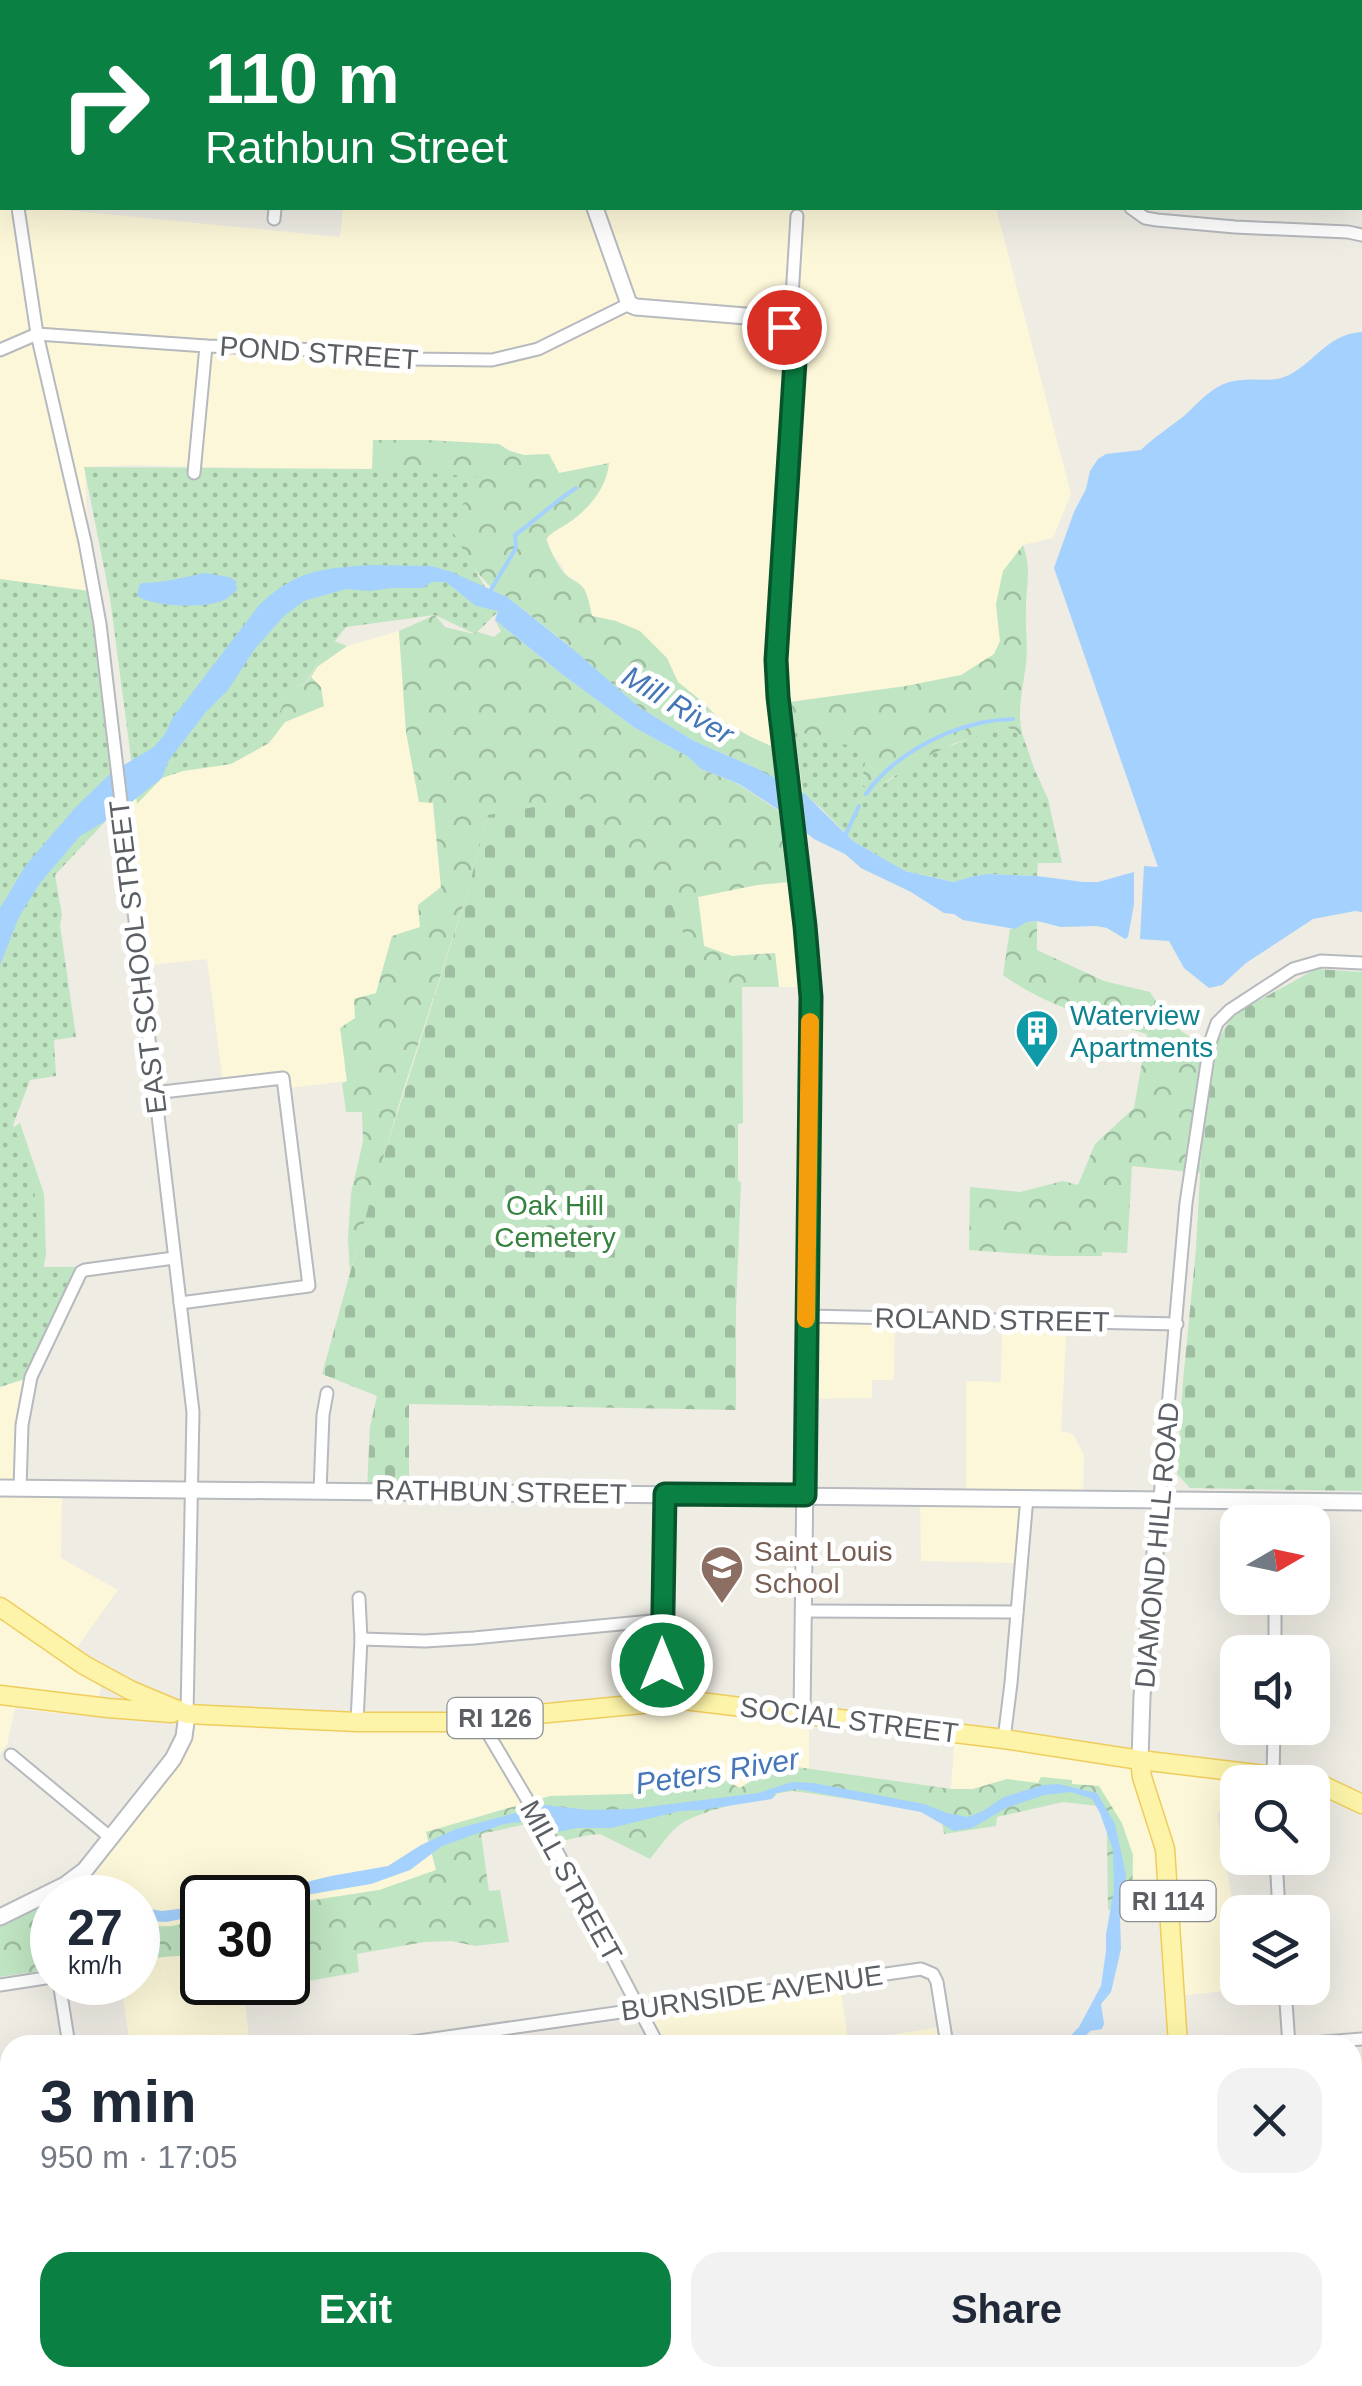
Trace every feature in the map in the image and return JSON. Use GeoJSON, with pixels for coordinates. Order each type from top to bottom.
{"type":"FeatureCollection","features":[{"type":"Feature","properties":{"kind":"main road"},"geometry":{"type":"LineString","coordinates":[[596,210],[630,304],[636,308],[769,318],[784,327],[795,347],[776,660],[811,997],[802,1715]]}},
{"type":"Feature","properties":{"kind":"main road","name":"RATHBUN STREET"},"geometry":{"type":"LineString","coordinates":[[0,1488],[1362,1502]]}},
{"type":"Feature","properties":{"kind":"main road","name":"DIAMOND HILL ROAD"},"geometry":{"type":"LineString","coordinates":[[1160,1498],[1140,1760],[1165,1850],[1177,2035]]}},
{"type":"Feature","properties":{"kind":"main road","name":"SOCIAL STREET"},"geometry":{"type":"LineString","coordinates":[[0,1608],[101,1674],[187,1714],[357,1722],[480,1720],[663,1701],[720,1704],[1004,1739],[1220,1771]]}},
{"type":"Feature","properties":{"kind":"main road"},"geometry":{"type":"LineString","coordinates":[[75,1704],[98,1692],[101,1674]]}},
{"type":"Feature","properties":{"kind":"main road","name":"RI 126"},"geometry":{"type":"LineString","coordinates":[[0,1695],[187,1714]]}},
{"type":"Feature","properties":{"kind":"main road"},"geometry":{"type":"LineString","coordinates":[[0,1917],[78,1876],[173,1759],[184,1737],[187,1714]]}},
{"type":"Feature","properties":{"kind":"main road"},"geometry":{"type":"LineString","coordinates":[[1330,1789],[1362,1804]]}},
{"type":"Feature","properties":{"kind":"street","name":"EAST SCHOOL STREET"},"geometry":{"type":"LineString","coordinates":[[18,210],[37,334],[100,624],[193,1412],[187,1714]]}},
{"type":"Feature","properties":{"kind":"street"},"geometry":{"type":"LineString","coordinates":[[1134,210],[1157,220],[1362,235]]}},
{"type":"Feature","properties":{"kind":"street"},"geometry":{"type":"LineString","coordinates":[[784,327],[792,297],[796,216]]}},
{"type":"Feature","properties":{"kind":"street","name":"POND STREET"},"geometry":{"type":"LineString","coordinates":[[0,350],[37,334],[321,350],[410,359],[492,360],[538,349],[630,304]]}},
{"type":"Feature","properties":{"kind":"street"},"geometry":{"type":"LineString","coordinates":[[194,473],[206,346]]}},
{"type":"Feature","properties":{"kind":"street","name":"DIAMOND HILL ROAD"},"geometry":{"type":"LineString","coordinates":[[1160,1498],[1188,1190],[1210,1043],[1217,1022],[1293,968],[1321,961],[1362,962]]}},
{"type":"Feature","properties":{"kind":"street"},"geometry":{"type":"LineString","coordinates":[[154,1093],[283,1078],[309,1286],[180,1303]]}},
{"type":"Feature","properties":{"kind":"street"},"geometry":{"type":"LineString","coordinates":[[20,1488],[22,1426],[32,1377],[81,1272],[174,1258]]}},
{"type":"Feature","properties":{"kind":"street","name":"ROLAND STREET"},"geometry":{"type":"LineString","coordinates":[[806,1316],[1177,1324]]}},
{"type":"Feature","properties":{"kind":"street"},"geometry":{"type":"LineString","coordinates":[[320,1491],[327,1393]]}},
{"type":"Feature","properties":{"kind":"street"},"geometry":{"type":"LineString","coordinates":[[663,1701],[665,1494]]}},
{"type":"Feature","properties":{"kind":"street"},"geometry":{"type":"LineString","coordinates":[[1004,1739],[1027,1497]]}},
{"type":"Feature","properties":{"kind":"street"},"geometry":{"type":"LineString","coordinates":[[357,1722],[359,1598]]}},
{"type":"Feature","properties":{"kind":"street"},"geometry":{"type":"LineString","coordinates":[[803,1611],[1017,1612]]}},
{"type":"Feature","properties":{"kind":"street"},"geometry":{"type":"LineString","coordinates":[[361,1639],[458,1639],[662,1620]]}},
{"type":"Feature","properties":{"kind":"street","name":"MILL STREET"},"geometry":{"type":"LineString","coordinates":[[480,1720],[550,1838],[653,2035]]}},
{"type":"Feature","properties":{"kind":"street"},"geometry":{"type":"LineString","coordinates":[[11,1755],[111,1838]]}},
{"type":"Feature","properties":{"kind":"street","name":"BURNSIDE AVENUE"},"geometry":{"type":"LineString","coordinates":[[460,2035],[921,1969],[933,1974],[946,2035]]}},
{"type":"Feature","properties":{"kind":"street"},"geometry":{"type":"LineString","coordinates":[[0,1984],[30,1980]]}},
{"type":"Feature","properties":{"kind":"street"},"geometry":{"type":"LineString","coordinates":[[63,2005],[67,2035]]}},
{"type":"Feature","properties":{"kind":"street"},"geometry":{"type":"LineString","coordinates":[[1285,2005],[1287,2035]]}},
{"type":"Feature","properties":{"kind":"shaded area"},"geometry":{"type":"Polygon","coordinates":[[[0,210],[64,210],[340,237],[343,210],[997,210],[1071,494],[1053,538],[1023,545],[996,604],[1000,641],[995,654],[961,675],[790,702],[803,793],[776,781],[771,746],[718,718],[678,682],[666,658],[616,621],[592,616],[585,589],[565,574],[547,537],[555,528],[573,520],[549,454],[524,455],[498,444],[374,440],[372,471],[85,467],[89,591],[0,579],[0,210]]]}},
{"type":"Feature","properties":{"kind":"shaded area"},"geometry":{"type":"Polygon","coordinates":[[[399,631],[406,732],[419,801],[433,803],[441,888],[418,905],[420,927],[392,936],[376,993],[341,1029],[347,1081],[280,1089],[279,1078],[223,1083],[207,959],[141,966],[124,807],[162,778],[231,764],[269,743],[285,722],[324,706],[311,678],[317,667],[347,646],[399,631]]]}},
{"type":"Feature","properties":{"kind":"shaded area"},"geometry":{"type":"Polygon","coordinates":[[[779,811],[804,830],[817,987],[779,987],[775,953],[732,956],[704,946],[698,896],[790,882],[779,811]]]}},
{"type":"Feature","properties":{"kind":"shaded area"},"geometry":{"type":"Polygon","coordinates":[[[804,1315],[895,1318],[894,1380],[872,1380],[872,1398],[803,1399],[804,1315]]]}},
{"type":"Feature","properties":{"kind":"shaded area"},"geometry":{"type":"Polygon","coordinates":[[[1002,1321],[1067,1322],[1061,1431],[1073,1434],[1084,1455],[1083,1500],[1030,1498],[1024,1563],[921,1561],[920,1498],[966,1496],[966,1381],[1001,1382],[1002,1321]]]}},
{"type":"Feature","properties":{"kind":"shaded area"},"geometry":{"type":"Polygon","coordinates":[[[31,1377],[21,1487],[62,1490],[61,1558],[118,1590],[72,1655],[103,1674],[96,1715],[15,1708],[7,1745],[0,1754],[0,1387],[31,1377]]]}},
{"type":"Feature","properties":{"kind":"shaded area"},"geometry":{"type":"Polygon","coordinates":[[[661,1701],[809,1718],[809,1769],[790,1766],[740,1788],[695,1765],[679,1777],[630,1794],[550,1796],[471,1820],[437,1870],[379,1890],[310,1901],[310,1875],[180,1875],[180,1924],[172,1926],[160,1926],[160,1875],[76,1875],[173,1757],[189,1715],[363,1722],[661,1701]]]}},
{"type":"Feature","properties":{"kind":"shaded area"},"geometry":{"type":"Polygon","coordinates":[[[955,1734],[1131,1760],[1158,1851],[1160,1905],[1132,1908],[1133,1855],[1105,1797],[1007,1779],[973,1789],[951,1789],[955,1734]]]}},
{"type":"Feature","properties":{"kind":"shaded area"},"geometry":{"type":"Polygon","coordinates":[[[1139,1759],[1220,1771],[1220,1875],[1228,1875],[1231,1895],[1220,1895],[1220,1991],[1171,1997],[1164,1874],[1139,1759]]]}},
{"type":"Feature","properties":{"kind":"shaded area"},"geometry":{"type":"Polygon","coordinates":[[[180,1956],[180,2005],[245,2005],[249,2035],[129,2035],[124,2005],[160,2005],[160,1957],[180,1956]]]}},
{"type":"Feature","properties":{"kind":"shaded area"},"geometry":{"type":"Polygon","coordinates":[[[840,1980],[847,2035],[655,2035],[644,2008],[840,1980]]]}},
{"type":"Feature","properties":{"kind":"shaded area"},"geometry":{"type":"Polygon","coordinates":[[[946,2026],[947,2035],[891,2035],[946,2026]]]}},
{"type":"Feature","properties":{"kind":"green space"},"geometry":{"type":"Polygon","coordinates":[[[373,440],[499,444],[524,455],[549,454],[559,473],[609,463],[602,487],[592,501],[546,539],[554,558],[566,575],[583,588],[592,616],[640,631],[667,658],[678,682],[718,718],[771,746],[776,781],[694,741],[639,707],[562,640],[494,591],[372,471],[373,440]]]}},
{"type":"Feature","properties":{"kind":"green space"},"geometry":{"type":"Polygon","coordinates":[[[84,467],[379,469],[478,477],[451,529],[499,611],[475,634],[435,615],[346,627],[306,682],[290,690],[269,743],[231,764],[162,778],[137,804],[110,598],[84,467]]]}},
{"type":"Feature","properties":{"kind":"green space"},"geometry":{"type":"Polygon","coordinates":[[[1023,545],[1028,570],[1027,657],[1020,709],[1023,736],[1008,728],[955,743],[892,777],[872,793],[861,783],[865,764],[831,742],[794,728],[790,702],[961,675],[994,654],[1000,641],[996,604],[1003,571],[1023,545]]]}},
{"type":"Feature","properties":{"kind":"green space"},"geometry":{"type":"Polygon","coordinates":[[[0,579],[89,591],[115,811],[55,875],[76,1037],[54,1040],[56,1076],[30,1080],[13,1125],[33,1176],[41,1267],[75,1267],[31,1377],[0,1387],[0,579]]]}},
{"type":"Feature","properties":{"kind":"green space"},"geometry":{"type":"Polygon","coordinates":[[[435,615],[445,627],[494,637],[501,631],[495,620],[635,728],[779,811],[790,882],[698,897],[704,946],[732,956],[775,953],[779,987],[702,982],[666,890],[488,815],[350,1272],[351,1193],[363,1142],[362,1112],[346,1112],[342,1083],[347,1081],[340,1028],[355,1018],[354,999],[376,993],[392,936],[420,927],[418,905],[441,887],[433,803],[419,802],[406,732],[399,631],[435,615]]]}},
{"type":"Feature","properties":{"kind":"green space"},"geometry":{"type":"Polygon","coordinates":[[[334,641],[347,646],[317,667],[311,677],[321,687],[324,706],[285,722],[269,743],[290,690],[307,682],[334,641]]]}},
{"type":"Feature","properties":{"kind":"green space"},"geometry":{"type":"Polygon","coordinates":[[[794,728],[809,736],[864,749],[861,783],[872,793],[936,752],[1008,728],[1023,736],[1048,799],[1062,863],[1038,863],[1037,876],[988,874],[955,882],[905,871],[853,841],[803,793],[794,728]]]}},
{"type":"Feature","properties":{"kind":"green space","name":"Oak Hill Cemetery"},"geometry":{"type":"Polygon","coordinates":[[[581,799],[666,890],[702,981],[742,987],[736,1410],[409,1404],[409,1488],[367,1490],[370,1427],[377,1396],[322,1374],[374,1187],[467,894],[488,815],[581,799]]]}},
{"type":"Feature","properties":{"kind":"green space"},"geometry":{"type":"Polygon","coordinates":[[[1037,921],[1037,950],[1104,981],[1150,992],[1176,1027],[1192,1038],[1216,1044],[1203,1122],[1200,1173],[1132,1166],[1127,1253],[1053,1256],[969,1250],[970,1187],[1020,1192],[1063,1181],[1078,1185],[1095,1144],[1134,1108],[1147,1034],[1054,1004],[1003,975],[1010,929],[1037,921]]]}},
{"type":"Feature","properties":{"kind":"green space"},"geometry":{"type":"Polygon","coordinates":[[[1316,969],[1362,972],[1362,1491],[1190,1488],[1177,1474],[1203,1122],[1216,1044],[1230,1020],[1245,1008],[1316,969]]]}},
{"type":"Feature","properties":{"kind":"green space"},"geometry":{"type":"Polygon","coordinates":[[[20,1123],[44,1194],[46,1255],[42,1274],[0,1319],[0,1137],[20,1123]]]}},
{"type":"Feature","properties":{"kind":"green space"},"geometry":{"type":"Polygon","coordinates":[[[695,1765],[740,1788],[790,1766],[951,1789],[973,1789],[1007,1779],[1038,1783],[1041,1777],[1099,1786],[1122,1823],[1133,1855],[1132,1908],[1108,1910],[1107,1832],[1098,1806],[1063,1802],[997,1817],[996,1826],[944,1834],[942,1820],[923,1810],[794,1791],[726,1806],[690,1819],[673,1830],[650,1859],[600,1834],[552,1843],[536,1822],[481,1834],[489,1891],[500,1890],[509,1942],[475,1946],[452,1941],[424,1942],[357,1954],[359,1972],[310,1981],[310,1901],[379,1890],[436,1870],[426,1832],[550,1796],[630,1794],[679,1777],[695,1765]]]}},
{"type":"Feature","properties":{"kind":"green space"},"geometry":{"type":"Polygon","coordinates":[[[30,1904],[30,1972],[0,1977],[0,1919],[30,1904]]]}},
{"type":"Feature","properties":{"kind":"green space"},"geometry":{"type":"Polygon","coordinates":[[[180,1924],[180,1956],[160,1957],[160,1926],[180,1924]]]}},
{"type":"Feature","properties":{"kind":"water"},"geometry":{"type":"Polygon","coordinates":[[[1362,332],[1362,912],[1313,919],[1246,963],[1222,985],[1209,988],[1184,968],[1169,941],[1140,939],[1144,866],[1158,867],[1054,568],[1098,459],[1106,454],[1141,450],[1224,384],[1283,377],[1340,338],[1362,332]]]}},
{"type":"Feature","properties":{"kind":"water"},"geometry":{"type":"Polygon","coordinates":[[[368,565],[431,566],[507,597],[639,707],[694,741],[805,794],[853,841],[905,871],[954,882],[988,874],[1098,882],[1134,872],[1128,937],[1096,926],[1061,927],[1037,921],[1015,929],[944,913],[814,839],[739,784],[701,769],[687,756],[635,728],[495,620],[498,611],[476,606],[446,582],[432,582],[423,588],[346,589],[304,601],[284,616],[169,760],[162,778],[114,816],[80,836],[40,883],[19,917],[0,965],[0,908],[26,865],[112,772],[154,747],[260,604],[286,584],[310,573],[368,565]]]}},
{"type":"Feature","properties":{"kind":"water"},"geometry":{"type":"Polygon","coordinates":[[[205,573],[229,577],[236,581],[237,590],[216,603],[193,606],[155,603],[137,596],[142,583],[205,573]]]}},
{"type":"Feature","properties":{"kind":"water"},"geometry":{"type":"Polygon","coordinates":[[[792,1782],[924,1804],[968,1817],[1004,1797],[1043,1785],[1058,1784],[1097,1793],[1115,1824],[1126,1875],[1120,1917],[1121,1949],[1111,1992],[1101,2004],[1102,2029],[1071,2035],[1101,1986],[1114,1890],[1113,1850],[1092,1799],[1071,1792],[1044,1795],[1006,1808],[972,1828],[954,1831],[921,1812],[797,1789],[776,1793],[772,1799],[680,1811],[611,1828],[557,1832],[528,1821],[504,1824],[442,1846],[410,1870],[371,1884],[310,1894],[310,1881],[388,1866],[456,1829],[545,1805],[588,1810],[632,1809],[758,1793],[792,1782]]]}},
{"type":"Feature","properties":{"kind":"water"},"geometry":{"type":"Polygon","coordinates":[[[180,1909],[180,1919],[160,1922],[162,1911],[180,1909]]]}},
{"type":"Feature","properties":{"kind":"waterway"},"geometry":{"type":"LineString","coordinates":[[489,593],[516,548],[515,535],[576,488]]}},
{"type":"Feature","properties":{"kind":"waterway"},"geometry":{"type":"LineString","coordinates":[[866,794],[888,769],[932,740],[980,723],[1013,719]]}},
{"type":"Feature","properties":{"kind":"waterway"},"geometry":{"type":"LineString","coordinates":[[845,836],[859,806]]}},
{"type":"Feature","properties":{"kind":"slow traffic"},"geometry":{"type":"LineString","coordinates":[[806,1319],[810,1022]]}},
{"type":"Feature","properties":{"kind":"place","name":"Waterview Apartments"},"geometry":{"type":"Point","coordinates":[1037,1069]}},
{"type":"Feature","properties":{"kind":"place","name":"Saint Louis School"},"geometry":{"type":"Point","coordinates":[722,1605]}},
{"type":"Feature","properties":{"kind":"route"},"geometry":{"type":"LineString","coordinates":[[662,1665],[665,1494],[805,1495],[811,997],[776,660],[795,361],[792,337],[784,327]]}},
{"type":"Feature","properties":{"kind":"water label","name":"Mill River"},"geometry":{"type":"Point","coordinates":[678,705]}},
{"type":"Feature","properties":{"kind":"water label","name":"Peters River"},"geometry":{"type":"Point","coordinates":[717,1771]}}]}
